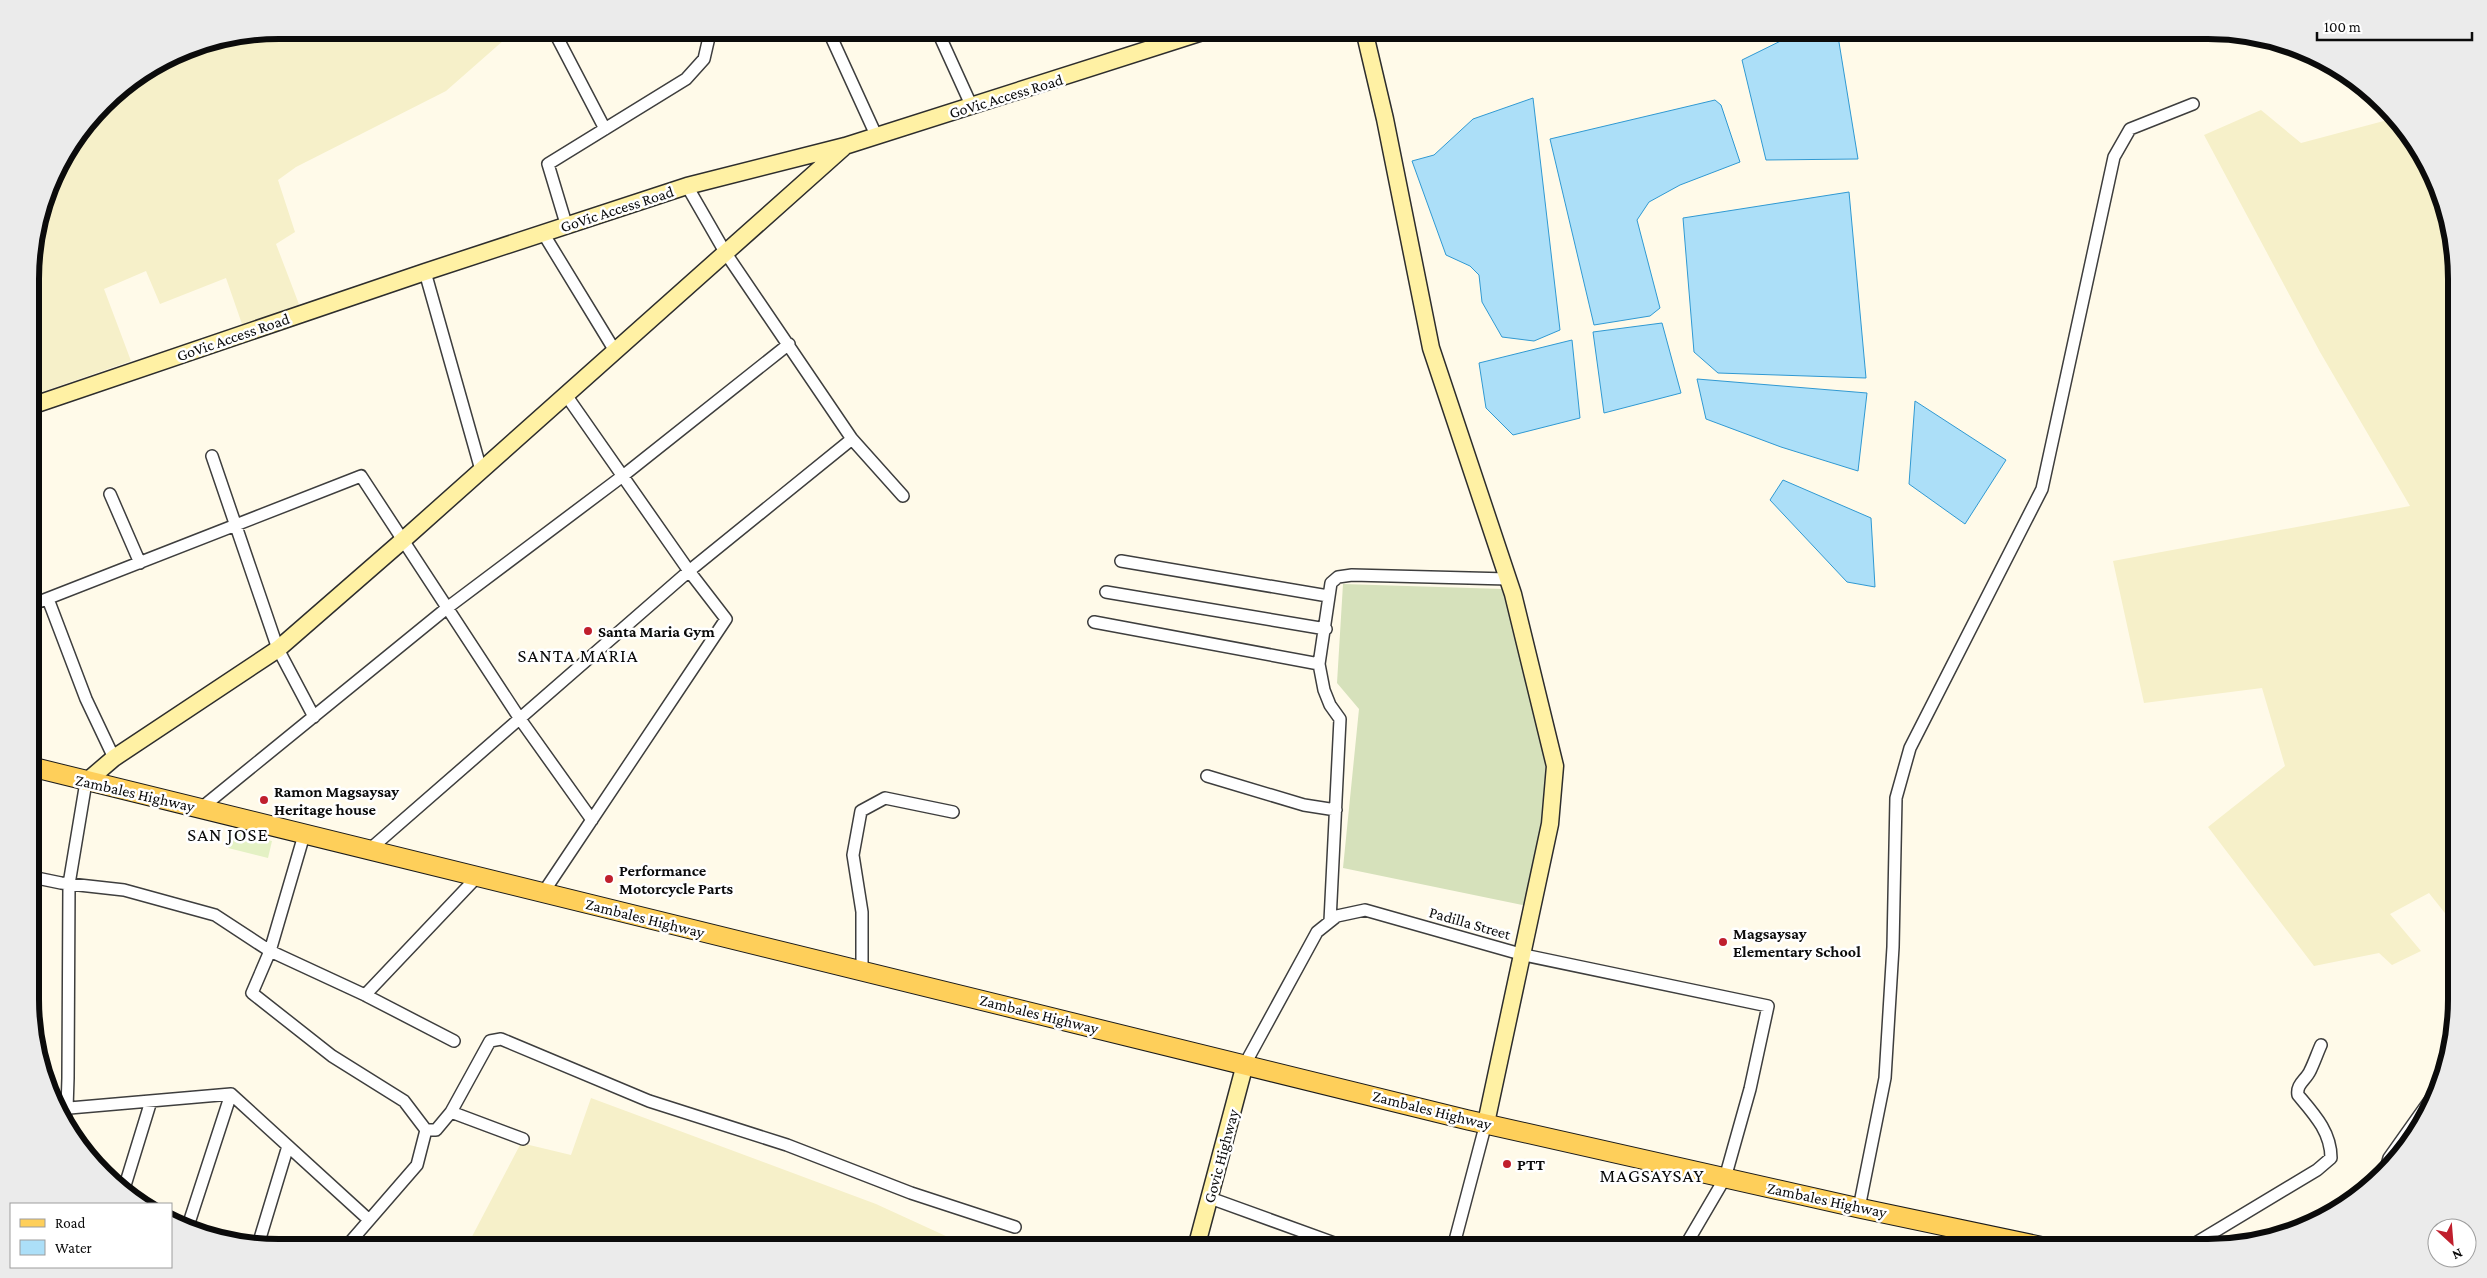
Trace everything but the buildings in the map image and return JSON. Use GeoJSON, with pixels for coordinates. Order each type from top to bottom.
{"type":"FeatureCollection","features":[{"type":"Feature","properties":{"kind":"main road","name":"Zambales Highway"},"geometry":{"type":"LineString","coordinates":[[39,770],[1486,1124],[2005,1239]]}},
{"type":"Feature","properties":{"kind":"street"},"geometry":{"type":"LineString","coordinates":[[558,39],[605,129]]}},
{"type":"Feature","properties":{"kind":"street"},"geometry":{"type":"LineString","coordinates":[[566,227],[548,164],[686,79],[704,59],[709,39]]}},
{"type":"Feature","properties":{"kind":"street"},"geometry":{"type":"LineString","coordinates":[[832,39],[876,135]]}},
{"type":"Feature","properties":{"kind":"street"},"geometry":{"type":"LineString","coordinates":[[942,39],[972,107]]}},
{"type":"Feature","properties":{"kind":"street","name":"GoVic Access Road"},"geometry":{"type":"LineString","coordinates":[[39,403],[425,272],[687,186],[844,146],[972,107],[1181,39]]}},
{"type":"Feature","properties":{"kind":"street"},"geometry":{"type":"LineString","coordinates":[[1366,39],[1385,119],[1431,348],[1508,579],[1555,766],[1550,824],[1524,955],[1486,1124],[1455,1239]]}},
{"type":"Feature","properties":{"kind":"street"},"geometry":{"type":"LineString","coordinates":[[1859,1208],[1885,1078],[1893,947],[1896,798],[1910,748],[2042,488],[2114,157],[2130,129],[2193,104]]}},
{"type":"Feature","properties":{"kind":"street"},"geometry":{"type":"LineString","coordinates":[[63,1103],[69,884],[86,782],[114,758],[278,649],[402,541],[844,146]]}},
{"type":"Feature","properties":{"kind":"street"},"geometry":{"type":"LineString","coordinates":[[687,186],[725,252],[852,439],[903,496]]}},
{"type":"Feature","properties":{"kind":"street"},"geometry":{"type":"LineString","coordinates":[[543,233],[615,351]]}},
{"type":"Feature","properties":{"kind":"street"},"geometry":{"type":"LineString","coordinates":[[425,272],[481,470]]}},
{"type":"Feature","properties":{"kind":"street"},"geometry":{"type":"LineString","coordinates":[[200,809],[448,608],[624,475],[789,344]]}},
{"type":"Feature","properties":{"kind":"street"},"geometry":{"type":"LineString","coordinates":[[543,893],[726,619],[689,571],[624,475],[566,395]]}},
{"type":"Feature","properties":{"kind":"street"},"geometry":{"type":"LineString","coordinates":[[369,850],[689,571],[852,439]]}},
{"type":"Feature","properties":{"kind":"street"},"geometry":{"type":"LineString","coordinates":[[212,456],[278,649],[314,717]]}},
{"type":"Feature","properties":{"kind":"street"},"geometry":{"type":"LineString","coordinates":[[39,602],[361,476],[520,719],[592,820]]}},
{"type":"Feature","properties":{"kind":"street"},"geometry":{"type":"LineString","coordinates":[[110,494],[140,563]]}},
{"type":"Feature","properties":{"kind":"street"},"geometry":{"type":"LineString","coordinates":[[1121,560],[1328,596]]}},
{"type":"Feature","properties":{"kind":"street"},"geometry":{"type":"LineString","coordinates":[[1330,921],[1340,719],[1330,705],[1324,690],[1319,664],[1326,629],[1328,596],[1331,583],[1338,577],[1352,575],[1508,579]]}},
{"type":"Feature","properties":{"kind":"street"},"geometry":{"type":"LineString","coordinates":[[1106,592],[1326,629]]}},
{"type":"Feature","properties":{"kind":"street"},"geometry":{"type":"LineString","coordinates":[[48,598],[86,699],[114,758]]}},
{"type":"Feature","properties":{"kind":"street"},"geometry":{"type":"LineString","coordinates":[[1094,622],[1319,664]]}},
{"type":"Feature","properties":{"kind":"street"},"geometry":{"type":"LineString","coordinates":[[1207,776],[1304,805],[1336,810]]}},
{"type":"Feature","properties":{"kind":"street"},"geometry":{"type":"LineString","coordinates":[[862,971],[862,912],[854,855],[861,811],[885,798],[953,812]]}},
{"type":"Feature","properties":{"kind":"street"},"geometry":{"type":"LineString","coordinates":[[304,835],[270,951],[252,993],[332,1056],[404,1101],[426,1130]]}},
{"type":"Feature","properties":{"kind":"street"},"geometry":{"type":"LineString","coordinates":[[365,995],[477,877]]}},
{"type":"Feature","properties":{"kind":"street"},"geometry":{"type":"LineString","coordinates":[[39,878],[69,884],[124,890],[215,915],[270,951],[365,995],[454,1041]]}},
{"type":"Feature","properties":{"kind":"street","name":"Padilla Street"},"geometry":{"type":"LineString","coordinates":[[1245,1064],[1317,932],[1336,916],[1365,910],[1524,955],[1768,1006],[1750,1089],[1725,1178]]}},
{"type":"Feature","properties":{"kind":"street"},"geometry":{"type":"LineString","coordinates":[[426,1130],[436,1130],[451,1112],[490,1041],[501,1039],[649,1101],[787,1145],[911,1193],[1015,1227]]}},
{"type":"Feature","properties":{"kind":"street"},"geometry":{"type":"LineString","coordinates":[[2204,1239],[2317,1170],[2331,1158],[2331,1143],[2316,1117],[2298,1096],[2297,1091],[2300,1084],[2309,1074],[2321,1045]]}},
{"type":"Feature","properties":{"kind":"street","name":"Govic Highway"},"geometry":{"type":"LineString","coordinates":[[1199,1239],[1245,1064]]}},
{"type":"Feature","properties":{"kind":"street"},"geometry":{"type":"LineString","coordinates":[[68,1112],[151,1101],[231,1094],[368,1219]]}},
{"type":"Feature","properties":{"kind":"street"},"geometry":{"type":"LineString","coordinates":[[189,1222],[231,1094]]}},
{"type":"Feature","properties":{"kind":"street"},"geometry":{"type":"LineString","coordinates":[[126,1184],[151,1101]]}},
{"type":"Feature","properties":{"kind":"street"},"geometry":{"type":"LineString","coordinates":[[451,1112],[523,1139]]}},
{"type":"Feature","properties":{"kind":"street"},"geometry":{"type":"LineString","coordinates":[[2394,1151],[2413,1124]]}},
{"type":"Feature","properties":{"kind":"street"},"geometry":{"type":"LineString","coordinates":[[352,1239],[417,1165],[426,1130]]}},
{"type":"Feature","properties":{"kind":"street"},"geometry":{"type":"LineString","coordinates":[[260,1239],[288,1146]]}},
{"type":"Feature","properties":{"kind":"street"},"geometry":{"type":"LineString","coordinates":[[1689,1239],[1725,1178]]}},
{"type":"Feature","properties":{"kind":"street"},"geometry":{"type":"LineString","coordinates":[[1210,1198],[1323,1239]]}},
{"type":"Feature","properties":{"kind":"shaded area"},"geometry":{"type":"Polygon","coordinates":[[[263,39],[505,39],[446,91],[296,167],[278,180],[295,232],[276,244],[300,307],[243,327],[226,278],[160,304],[146,271],[104,289],[131,361],[39,393],[39,263],[43,232],[51,202],[79,145],[98,121],[121,98],[145,79],[187,57],[232,43],[263,39]]]}},
{"type":"Feature","properties":{"kind":"shaded area"},"geometry":{"type":"Polygon","coordinates":[[[2261,110],[2301,143],[2388,120],[2408,145],[2430,187],[2444,232],[2448,263],[2448,917],[2429,893],[2390,914],[2421,951],[2392,965],[2379,953],[2314,966],[2208,827],[2285,766],[2262,688],[2144,703],[2113,561],[2410,506],[2320,352],[2204,135],[2261,110]]]}},
{"type":"Feature","properties":{"kind":"shaded area"},"geometry":{"type":"Polygon","coordinates":[[[591,1098],[876,1204],[952,1239],[889,1239],[884,1237],[883,1239],[471,1239],[521,1143],[571,1155],[591,1098]]]}},
{"type":"Feature","properties":{"kind":"green space"},"geometry":{"type":"Polygon","coordinates":[[[1343,584],[1503,589],[1554,772],[1527,906],[1343,868],[1359,709],[1337,683],[1343,584]]]}},
{"type":"Feature","properties":{"kind":"green space"},"geometry":{"type":"Polygon","coordinates":[[[232,831],[272,841],[268,858],[228,848],[232,831]]]}},
{"type":"Feature","properties":{"kind":"water"},"geometry":{"type":"Polygon","coordinates":[[[1785,39],[1838,39],[1858,159],[1766,160],[1742,60],[1785,39]]]}},
{"type":"Feature","properties":{"kind":"water"},"geometry":{"type":"Polygon","coordinates":[[[1533,98],[1560,330],[1534,341],[1502,337],[1482,302],[1479,275],[1470,266],[1446,255],[1412,161],[1434,155],[1473,119],[1533,98]]]}},
{"type":"Feature","properties":{"kind":"water"},"geometry":{"type":"Polygon","coordinates":[[[1715,100],[1721,105],[1740,162],[1680,185],[1649,202],[1637,220],[1660,308],[1650,316],[1594,325],[1550,139],[1715,100]]]}},
{"type":"Feature","properties":{"kind":"water"},"geometry":{"type":"Polygon","coordinates":[[[1849,192],[1866,378],[1718,373],[1694,352],[1683,218],[1849,192]]]}},
{"type":"Feature","properties":{"kind":"water"},"geometry":{"type":"Polygon","coordinates":[[[1662,323],[1681,393],[1604,413],[1593,332],[1662,323]]]}},
{"type":"Feature","properties":{"kind":"water"},"geometry":{"type":"Polygon","coordinates":[[[1572,340],[1580,418],[1513,435],[1486,408],[1479,363],[1572,340]]]}},
{"type":"Feature","properties":{"kind":"water"},"geometry":{"type":"Polygon","coordinates":[[[1697,379],[1867,393],[1858,471],[1781,447],[1706,419],[1697,379]]]}},
{"type":"Feature","properties":{"kind":"water"},"geometry":{"type":"Polygon","coordinates":[[[1915,401],[2006,460],[1965,524],[1909,484],[1915,401]]]}},
{"type":"Feature","properties":{"kind":"water"},"geometry":{"type":"Polygon","coordinates":[[[1783,480],[1871,518],[1875,587],[1847,582],[1770,500],[1783,480]]]}},
{"type":"Feature","properties":{"kind":"place","name":"Santa Maria Gym"},"geometry":{"type":"Point","coordinates":[588,631]}},
{"type":"Feature","properties":{"kind":"place","name":"Ramon Magsaysay Heritage house"},"geometry":{"type":"Point","coordinates":[264,800]}},
{"type":"Feature","properties":{"kind":"place","name":"Performance Motorcycle Parts"},"geometry":{"type":"Point","coordinates":[609,879]}},
{"type":"Feature","properties":{"kind":"place","name":"Magsaysay Elementary School"},"geometry":{"type":"Point","coordinates":[1723,942]}},
{"type":"Feature","properties":{"kind":"place","name":"PTT"},"geometry":{"type":"Point","coordinates":[1507,1164]}},
{"type":"Feature","properties":{"kind":"district","name":"SANTA MARIA"},"geometry":{"type":"Point","coordinates":[578,655]}},
{"type":"Feature","properties":{"kind":"district","name":"SAN JOSE"},"geometry":{"type":"Point","coordinates":[228,834]}},
{"type":"Feature","properties":{"kind":"district","name":"MAGSAYSAY"},"geometry":{"type":"Point","coordinates":[1652,1175]}}]}
